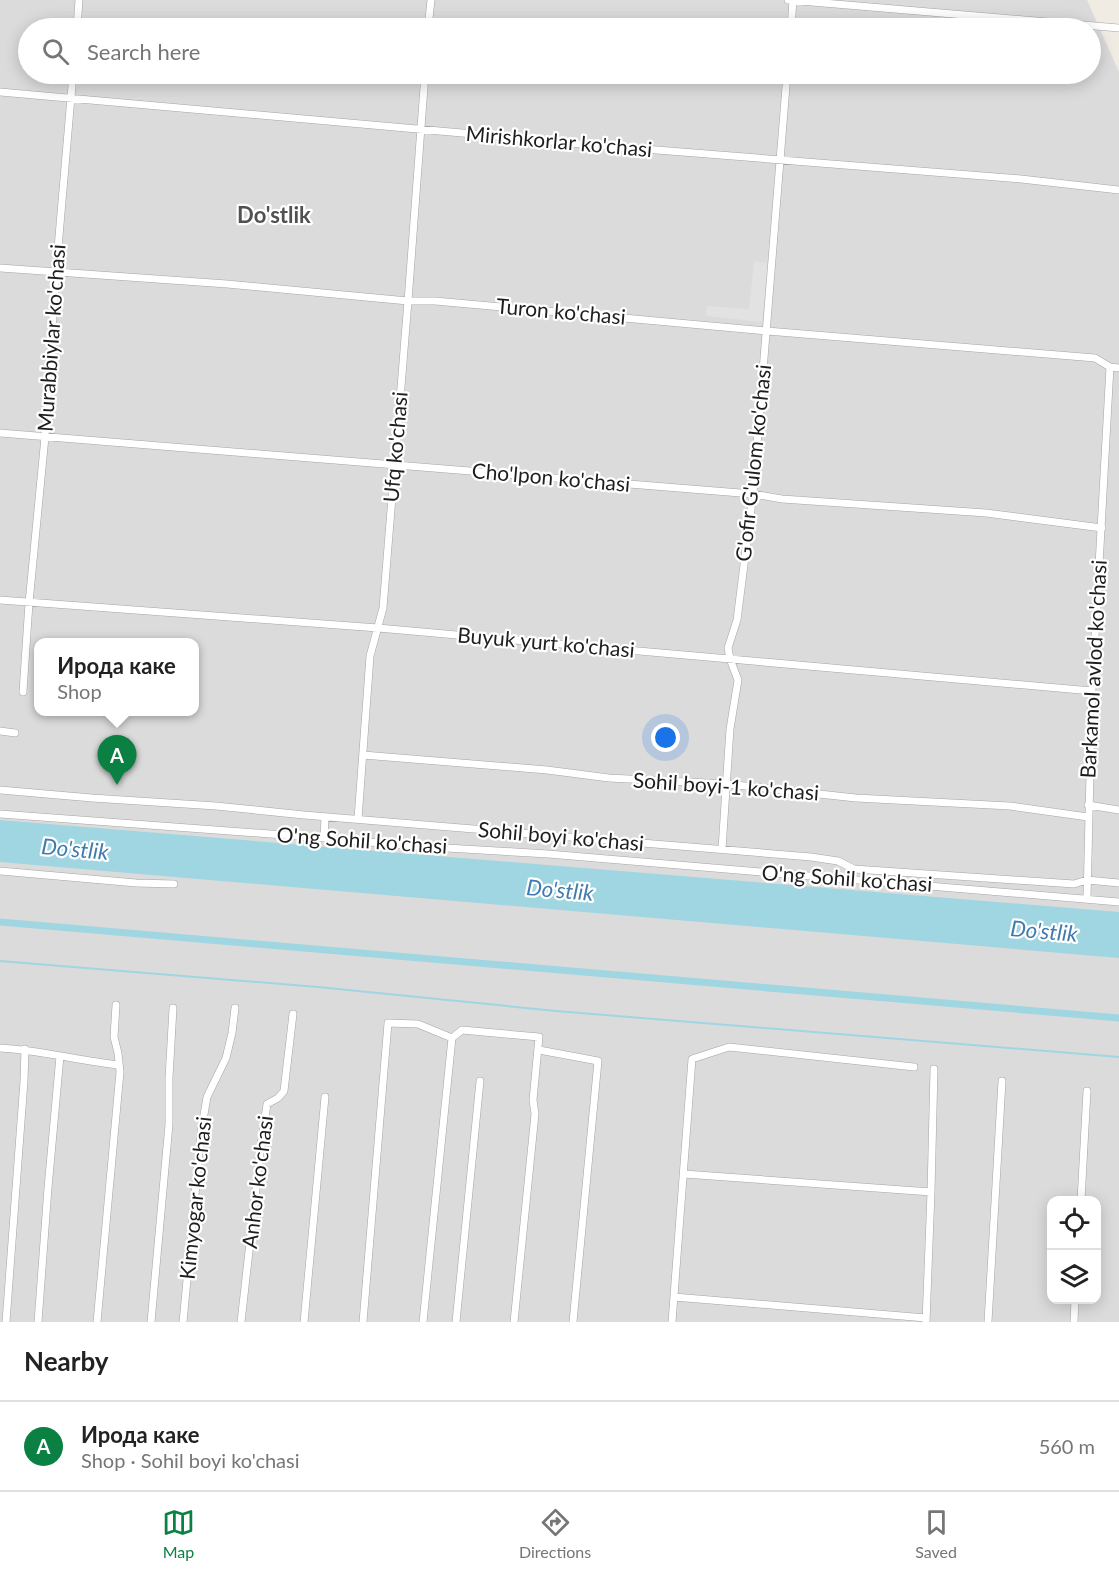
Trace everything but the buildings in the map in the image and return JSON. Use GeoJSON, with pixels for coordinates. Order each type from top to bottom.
{"type":"FeatureCollection","features":[{"type":"Feature","properties":{"kind":"street"},"geometry":{"type":"LineString","coordinates":[[78,18],[79,0]]}},
{"type":"Feature","properties":{"kind":"street"},"geometry":{"type":"LineString","coordinates":[[429,18],[430,0]]}},
{"type":"Feature","properties":{"kind":"street"},"geometry":{"type":"LineString","coordinates":[[788,0],[1003,18]]}},
{"type":"Feature","properties":{"kind":"street"},"geometry":{"type":"LineString","coordinates":[[792,18],[793,0]]}},
{"type":"Feature","properties":{"kind":"street"},"geometry":{"type":"LineString","coordinates":[[1101,26],[1119,28]]}},
{"type":"Feature","properties":{"kind":"street","name":"Murabbiylar ko'chasi"},"geometry":{"type":"LineString","coordinates":[[23,692],[72,84]]}},
{"type":"Feature","properties":{"kind":"street","name":"Ufq ko'chasi"},"geometry":{"type":"LineString","coordinates":[[358,819],[370,656],[383,608],[424,84]]}},
{"type":"Feature","properties":{"kind":"street","name":"G'ofir G'ulom ko'chasi"},"geometry":{"type":"LineString","coordinates":[[722,849],[730,729],[738,680],[728,648],[737,620],[753,494],[786,84]]}},
{"type":"Feature","properties":{"kind":"street","name":"Mirishkorlar ko'chasi"},"geometry":{"type":"LineString","coordinates":[[0,92],[420,130],[1021,179],[1119,190]]}},
{"type":"Feature","properties":{"kind":"street","name":"Turon ko'chasi"},"geometry":{"type":"LineString","coordinates":[[0,268],[227,284],[408,301],[435,301],[1095,358],[1110,367],[1119,368]]}},
{"type":"Feature","properties":{"kind":"street","name":"Barkamol avlod ko'chasi"},"geometry":{"type":"LineString","coordinates":[[1087,899],[1092,692],[1110,367]]}},
{"type":"Feature","properties":{"kind":"street","name":"Cho'lpon ko'chasi"},"geometry":{"type":"LineString","coordinates":[[0,433],[753,494],[782,499],[986,513],[1102,528]]}},
{"type":"Feature","properties":{"kind":"street","name":"Buyuk yurt ko'chasi"},"geometry":{"type":"LineString","coordinates":[[0,600],[378,628],[1092,692]]}},
{"type":"Feature","properties":{"kind":"street"},"geometry":{"type":"LineString","coordinates":[[0,732],[15,733]]}},
{"type":"Feature","properties":{"kind":"street","name":"Sohil boyi-1 ko'chasi"},"geometry":{"type":"LineString","coordinates":[[363,754],[547,770],[609,778],[726,784],[855,798],[1010,807],[1088,817]]}},
{"type":"Feature","properties":{"kind":"street","name":"Sohil boyi ko'chasi"},"geometry":{"type":"LineString","coordinates":[[0,790],[216,806],[811,857],[838,861],[854,869],[1074,884],[1087,880],[1119,882]]}},
{"type":"Feature","properties":{"kind":"street"},"geometry":{"type":"LineString","coordinates":[[1088,806],[1119,810]]}},
{"type":"Feature","properties":{"kind":"street","name":"O'ng Sohil ko'chasi"},"geometry":{"type":"LineString","coordinates":[[0,814],[413,846],[548,854],[1119,902]]}},
{"type":"Feature","properties":{"kind":"street"},"geometry":{"type":"LineString","coordinates":[[324,838],[325,817]]}},
{"type":"Feature","properties":{"kind":"street"},"geometry":{"type":"LineString","coordinates":[[0,871],[136,883],[174,884]]}},
{"type":"Feature","properties":{"kind":"street"},"geometry":{"type":"LineString","coordinates":[[97,1322],[119,1065],[114,1037],[116,1005]]}},
{"type":"Feature","properties":{"kind":"street"},"geometry":{"type":"LineString","coordinates":[[151,1322],[168,1124],[173,1008]]}},
{"type":"Feature","properties":{"kind":"street","name":"Kimyogar ko'chasi"},"geometry":{"type":"LineString","coordinates":[[183,1322],[201,1132],[207,1097],[225,1058],[232,1033],[235,1008]]}},
{"type":"Feature","properties":{"kind":"street","name":"Anhor ko'chasi"},"geometry":{"type":"LineString","coordinates":[[242,1322],[267,1104],[278,1098],[284,1090],[293,1014]]}},
{"type":"Feature","properties":{"kind":"street"},"geometry":{"type":"LineString","coordinates":[[363,1322],[388,1023],[418,1024],[452,1038]]}},
{"type":"Feature","properties":{"kind":"street"},"geometry":{"type":"LineString","coordinates":[[423,1322],[452,1038],[462,1030],[539,1037],[533,1100],[535,1114],[514,1322]]}},
{"type":"Feature","properties":{"kind":"street"},"geometry":{"type":"LineString","coordinates":[[672,1322],[692,1059],[729,1047],[914,1066]]}},
{"type":"Feature","properties":{"kind":"street"},"geometry":{"type":"LineString","coordinates":[[0,1048],[25,1049],[119,1065]]}},
{"type":"Feature","properties":{"kind":"street"},"geometry":{"type":"LineString","coordinates":[[6,1322],[25,1049]]}},
{"type":"Feature","properties":{"kind":"street"},"geometry":{"type":"LineString","coordinates":[[539,1050],[598,1061],[573,1322]]}},
{"type":"Feature","properties":{"kind":"street"},"geometry":{"type":"LineString","coordinates":[[38,1322],[60,1056]]}},
{"type":"Feature","properties":{"kind":"street"},"geometry":{"type":"LineString","coordinates":[[674,1297],[926,1320],[932,1192],[934,1069]]}},
{"type":"Feature","properties":{"kind":"street"},"geometry":{"type":"LineString","coordinates":[[456,1322],[480,1081]]}},
{"type":"Feature","properties":{"kind":"street"},"geometry":{"type":"LineString","coordinates":[[988,1322],[1002,1081]]}},
{"type":"Feature","properties":{"kind":"street"},"geometry":{"type":"LineString","coordinates":[[1081,1196],[1087,1090]]}},
{"type":"Feature","properties":{"kind":"street"},"geometry":{"type":"LineString","coordinates":[[304,1322],[325,1096]]}},
{"type":"Feature","properties":{"kind":"street"},"geometry":{"type":"LineString","coordinates":[[684,1174],[932,1192]]}},
{"type":"Feature","properties":{"kind":"street"},"geometry":{"type":"LineString","coordinates":[[1074,1322],[1075,1304]]}},
{"type":"Feature","properties":{"kind":"shaded area"},"geometry":{"type":"Polygon","coordinates":[[[0,0],[1087,0],[1095,18],[18,18],[18,84],[1101,84],[1101,32],[1119,72],[1119,1322],[0,1322],[0,0]]]}},
{"type":"Feature","properties":{"kind":"shaded area"},"geometry":{"type":"Polygon","coordinates":[[[754,261],[768,263],[762,322],[706,316],[707,306],[749,309],[754,261]]]}},
{"type":"Feature","properties":{"kind":"water"},"geometry":{"type":"Polygon","coordinates":[[[0,820],[1119,912],[1119,958],[0,862],[0,820]]]}},
{"type":"Feature","properties":{"kind":"waterway"},"geometry":{"type":"LineString","coordinates":[[0,922],[1119,1018]]}},
{"type":"Feature","properties":{"kind":"waterway"},"geometry":{"type":"LineString","coordinates":[[0,961],[318,987],[556,1011],[1119,1057]]}},
{"type":"Feature","properties":{"kind":"place","name":"Ирода каке"},"geometry":{"type":"Point","coordinates":[117,785]}},
{"type":"Feature","properties":{"kind":"district","name":"Do'stlik"},"geometry":{"type":"Point","coordinates":[274,215]}}]}
